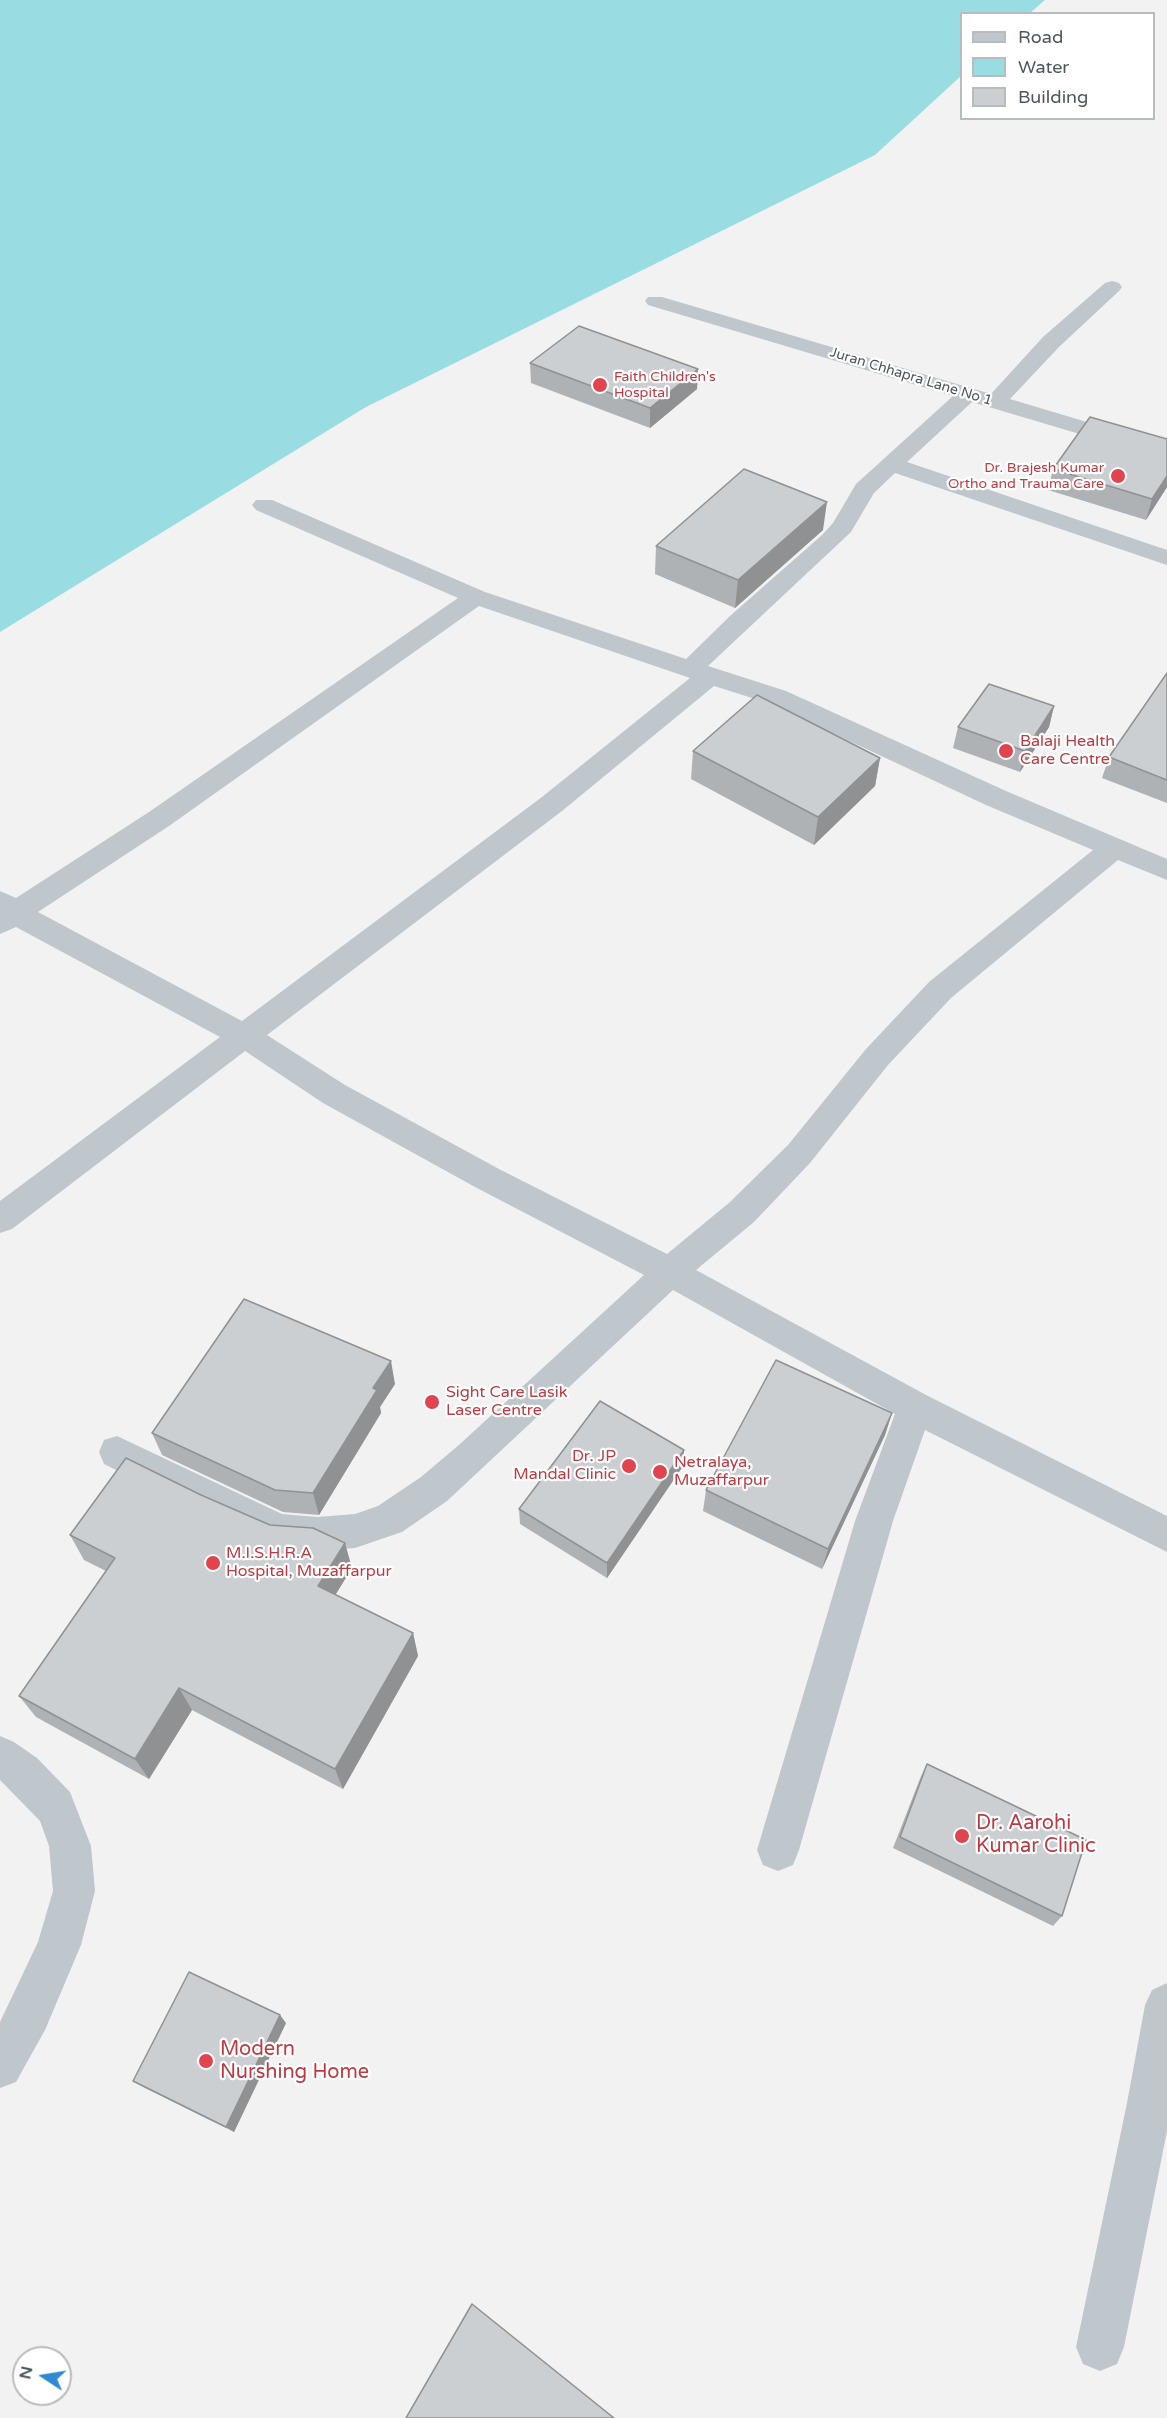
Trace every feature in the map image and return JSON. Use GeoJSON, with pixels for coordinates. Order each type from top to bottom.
{"type":"FeatureCollection","features":[{"type":"Feature","properties":{"kind":"street"},"geometry":{"type":"LineString","coordinates":[[995,402],[1051,342],[1112,287]]}},
{"type":"Feature","properties":{"kind":"street","name":"Juran Chhapra Lane No 1"},"geometry":{"type":"LineString","coordinates":[[655,300],[1167,453]]}},
{"type":"Feature","properties":{"kind":"street"},"geometry":{"type":"LineString","coordinates":[[0,1219],[552,804],[700,673],[739,621],[836,534],[864,489],[968,394]]}},
{"type":"Feature","properties":{"kind":"street"},"geometry":{"type":"LineString","coordinates":[[891,464],[985,499],[1167,558]]}},
{"type":"Feature","properties":{"kind":"street"},"geometry":{"type":"LineString","coordinates":[[264,505],[477,597],[777,697],[1113,849],[1167,870]]}},
{"type":"Feature","properties":{"kind":"street"},"geometry":{"type":"LineString","coordinates":[[5,912],[159,819],[477,597]]}},
{"type":"Feature","properties":{"kind":"street"},"geometry":{"type":"LineString","coordinates":[[117,1452],[226,1507],[280,1531],[317,1534],[355,1531],[389,1520],[434,1489],[620,1322],[670,1272],[742,1212],[799,1154],[877,1057],[940,990],[1113,849]]}},
{"type":"Feature","properties":{"kind":"street"},"geometry":{"type":"LineString","coordinates":[[5,912],[245,1036],[334,1094],[487,1178],[670,1272],[915,1407],[1167,1535]]}},
{"type":"Feature","properties":{"kind":"street"},"geometry":{"type":"LineString","coordinates":[[777,1850],[874,1521],[915,1407]]}},
{"type":"Feature","properties":{"kind":"street"},"geometry":{"type":"LineString","coordinates":[[0,1756],[23,1772],[55,1807],[70,1846],[74,1891],[59,1945],[29,2014],[0,2066]]}},
{"type":"Feature","properties":{"kind":"street"},"geometry":{"type":"LineString","coordinates":[[1100,2347],[1150,2103],[1167,2004]]}},
{"type":"Feature","properties":{"kind":"water"},"geometry":{"type":"Polygon","coordinates":[[[0,0],[1045,0],[1031,12],[960,12],[960,77],[875,155],[366,407],[0,632],[0,0]]]}},
{"type":"Feature","properties":{"kind":"building"},"geometry":{"type":"Polygon","coordinates":[[[579,326],[698,369],[650,408],[530,363],[579,326]]]}},
{"type":"Feature","properties":{"kind":"building"},"geometry":{"type":"Polygon","coordinates":[[[1090,417],[1167,439],[1167,476],[1152,499],[1053,469],[1090,417]]]}},
{"type":"Feature","properties":{"kind":"building"},"geometry":{"type":"Polygon","coordinates":[[[744,469],[827,502],[738,580],[656,546],[744,469]]]}},
{"type":"Feature","properties":{"kind":"building"},"geometry":{"type":"Polygon","coordinates":[[[1167,673],[1167,780],[1109,757],[1167,673]]]}},
{"type":"Feature","properties":{"kind":"building"},"geometry":{"type":"Polygon","coordinates":[[[989,684],[1054,706],[1025,751],[958,727],[989,684]]]}},
{"type":"Feature","properties":{"kind":"building"},"geometry":{"type":"Polygon","coordinates":[[[757,695],[880,758],[818,817],[693,751],[757,695]]]}},
{"type":"Feature","properties":{"kind":"building"},"geometry":{"type":"Polygon","coordinates":[[[244,1299],[391,1361],[373,1388],[377,1390],[313,1493],[275,1490],[152,1433],[244,1299]]]}},
{"type":"Feature","properties":{"kind":"building"},"geometry":{"type":"Polygon","coordinates":[[[776,1360],[892,1413],[828,1549],[706,1490],[776,1360]]]}},
{"type":"Feature","properties":{"kind":"building"},"geometry":{"type":"Polygon","coordinates":[[[600,1401],[684,1450],[607,1563],[519,1509],[600,1401]]]}},
{"type":"Feature","properties":{"kind":"building"},"geometry":{"type":"Polygon","coordinates":[[[126,1458],[201,1495],[270,1525],[313,1528],[345,1543],[318,1586],[413,1633],[335,1769],[179,1688],[135,1759],[19,1696],[115,1558],[70,1535],[126,1458]]]}},
{"type":"Feature","properties":{"kind":"building"},"geometry":{"type":"Polygon","coordinates":[[[927,1764],[1086,1840],[1062,1916],[900,1837],[927,1764]]]}},
{"type":"Feature","properties":{"kind":"building"},"geometry":{"type":"Polygon","coordinates":[[[189,1972],[280,2015],[226,2127],[133,2081],[189,1972]]]}},
{"type":"Feature","properties":{"kind":"building"},"geometry":{"type":"Polygon","coordinates":[[[472,2304],[614,2418],[406,2418],[472,2304]]]}},
{"type":"Feature","properties":{"kind":"place","name":"Faith Children's Hospital"},"geometry":{"type":"Point","coordinates":[600,385]}},
{"type":"Feature","properties":{"kind":"place","name":"Dr. Brajesh Kumar Ortho and Trauma Care"},"geometry":{"type":"Point","coordinates":[1118,476]}},
{"type":"Feature","properties":{"kind":"place","name":"Balaji Health Care Centre"},"geometry":{"type":"Point","coordinates":[1006,751]}},
{"type":"Feature","properties":{"kind":"place","name":"Sight Care Lasik Laser Centre"},"geometry":{"type":"Point","coordinates":[432,1402]}},
{"type":"Feature","properties":{"kind":"place","name":"Dr. JP Mandal Clinic"},"geometry":{"type":"Point","coordinates":[629,1466]}},
{"type":"Feature","properties":{"kind":"place","name":"Netralaya, Muzaffarpur"},"geometry":{"type":"Point","coordinates":[660,1472]}},
{"type":"Feature","properties":{"kind":"place","name":"M.I.S.H.R.A Hospital, Muzaffarpur"},"geometry":{"type":"Point","coordinates":[213,1563]}},
{"type":"Feature","properties":{"kind":"place","name":"Dr. Aarohi Kumar Clinic"},"geometry":{"type":"Point","coordinates":[962,1836]}},
{"type":"Feature","properties":{"kind":"place","name":"Modern Nurshing Home"},"geometry":{"type":"Point","coordinates":[206,2061]}}]}
